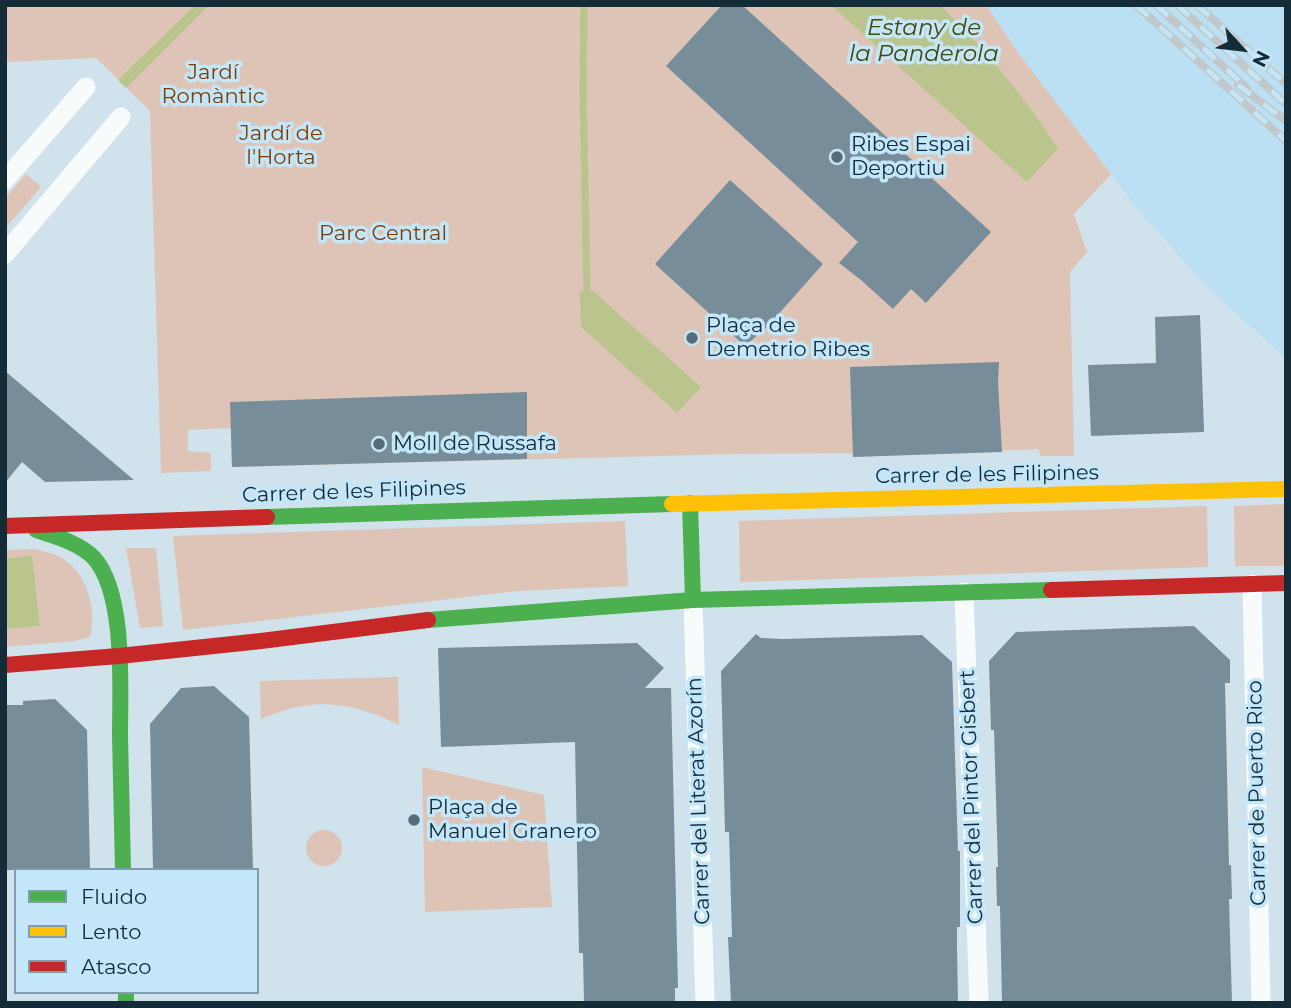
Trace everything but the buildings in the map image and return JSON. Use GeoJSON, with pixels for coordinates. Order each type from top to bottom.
{"type":"FeatureCollection","features":[{"type":"Feature","properties":{"kind":"main road","name":"Carrer de les Filipines"},"geometry":{"type":"LineString","coordinates":[[12,526],[690,503],[1286,489]]}},
{"type":"Feature","properties":{"kind":"main road"},"geometry":{"type":"LineString","coordinates":[[690,503],[693,600]]}},
{"type":"Feature","properties":{"kind":"main road","name":"Carrer de les Filipines"},"geometry":{"type":"LineString","coordinates":[[12,526],[57,536],[93,556],[111,590],[119,656],[123,868]]}},
{"type":"Feature","properties":{"kind":"main road"},"geometry":{"type":"LineString","coordinates":[[5,664],[119,656],[419,621],[693,600],[1286,583]]}},
{"type":"Feature","properties":{"kind":"street"},"geometry":{"type":"LineString","coordinates":[[5,180],[86,87]]}},
{"type":"Feature","properties":{"kind":"street"},"geometry":{"type":"LineString","coordinates":[[5,254],[121,117]]}},
{"type":"Feature","properties":{"kind":"street","name":"Carrer de Puerto Rico"},"geometry":{"type":"LineString","coordinates":[[1252,584],[1262,1003]]}},
{"type":"Feature","properties":{"kind":"street","name":"Carrer del Pintor Gisbert"},"geometry":{"type":"LineString","coordinates":[[964,592],[979,1003]]}},
{"type":"Feature","properties":{"kind":"street","name":"Carrer del Literat Azorín"},"geometry":{"type":"LineString","coordinates":[[693,600],[705,1003]]}},
{"type":"Feature","properties":{"kind":"shaded area"},"geometry":{"type":"Polygon","coordinates":[[[986,5],[1286,5],[1286,359],[1203,283],[1136,207],[1019,54],[986,5]]]}},
{"type":"Feature","properties":{"kind":"green space","name":"Parc Central"},"geometry":{"type":"Polygon","coordinates":[[[5,5],[986,5],[1019,54],[1111,174],[1074,214],[1087,252],[1070,272],[1074,456],[1040,456],[1039,449],[853,457],[853,454],[847,453],[737,454],[232,467],[231,428],[188,430],[188,451],[211,453],[211,471],[161,473],[150,111],[96,58],[5,62],[5,5]]]}},
{"type":"Feature","properties":{"kind":"green space"},"geometry":{"type":"Polygon","coordinates":[[[26,174],[41,187],[5,229],[5,198],[26,174]]]}},
{"type":"Feature","properties":{"kind":"green space"},"geometry":{"type":"Polygon","coordinates":[[[1286,504],[1286,566],[1235,566],[1234,506],[1286,504]]]}},
{"type":"Feature","properties":{"kind":"green space"},"geometry":{"type":"Polygon","coordinates":[[[1207,506],[1208,567],[740,582],[739,521],[1207,506]]]}},
{"type":"Feature","properties":{"kind":"green space"},"geometry":{"type":"Polygon","coordinates":[[[625,521],[628,586],[518,591],[183,630],[173,536],[625,521]]]}},
{"type":"Feature","properties":{"kind":"green space"},"geometry":{"type":"Polygon","coordinates":[[[126,548],[156,548],[163,626],[140,628],[126,548]]]}},
{"type":"Feature","properties":{"kind":"green space"},"geometry":{"type":"Polygon","coordinates":[[[35,549],[63,559],[80,576],[91,606],[90,637],[75,641],[5,647],[5,629],[40,626],[32,556],[5,559],[5,550],[35,549]]]}},
{"type":"Feature","properties":{"kind":"green space"},"geometry":{"type":"Polygon","coordinates":[[[398,677],[399,725],[364,711],[328,704],[297,707],[261,719],[260,681],[398,677]]]}},
{"type":"Feature","properties":{"kind":"green space"},"geometry":{"type":"Polygon","coordinates":[[[422,767],[544,795],[552,907],[425,912],[422,767]]]}},
{"type":"Feature","properties":{"kind":"green space"},"geometry":{"type":"Polygon","coordinates":[[[324,830],[337,835],[342,848],[337,861],[324,866],[311,861],[306,848],[311,835],[324,830]]]}},
{"type":"Feature","properties":{"kind":"water"},"geometry":{"type":"Polygon","coordinates":[[[195,5],[209,5],[126,88],[118,80],[195,5]]]}},
{"type":"Feature","properties":{"kind":"water","name":"Estany de la Panderola"},"geometry":{"type":"Polygon","coordinates":[[[831,5],[940,5],[990,57],[1058,148],[1027,182],[831,5]]]}},
{"type":"Feature","properties":{"kind":"water"},"geometry":{"type":"Polygon","coordinates":[[[580,291],[593,291],[701,387],[677,413],[581,327],[580,291]]]}},
{"type":"Feature","properties":{"kind":"water"},"geometry":{"type":"Polygon","coordinates":[[[32,555],[40,626],[5,629],[5,559],[32,555]]]}},
{"type":"Feature","properties":{"kind":"waterway"},"geometry":{"type":"LineString","coordinates":[[584,5],[587,292]]}},
{"type":"Feature","properties":{"kind":"railway"},"geometry":{"type":"LineString","coordinates":[[1136,5],[1286,141]]}},
{"type":"Feature","properties":{"kind":"railway"},"geometry":{"type":"LineString","coordinates":[[1156,5],[1247,88]]}},
{"type":"Feature","properties":{"kind":"railway"},"geometry":{"type":"LineString","coordinates":[[1177,5],[1286,104]]}},
{"type":"Feature","properties":{"kind":"railway"},"geometry":{"type":"LineString","coordinates":[[1197,5],[1286,84]]}},
{"type":"Feature","properties":{"kind":"railway"},"geometry":{"type":"LineString","coordinates":[[1238,85],[1286,121]]}},
{"type":"Feature","properties":{"kind":"traffic: fast"},"geometry":{"type":"LineString","coordinates":[[690,503],[693,600]]}},
{"type":"Feature","properties":{"kind":"traffic: fast"},"geometry":{"type":"LineString","coordinates":[[267,517],[672,504]]}},
{"type":"Feature","properties":{"kind":"traffic: fast"},"geometry":{"type":"LineString","coordinates":[[36,530],[82,548],[94,558],[112,594],[119,642],[123,868]]}},
{"type":"Feature","properties":{"kind":"traffic: fast"},"geometry":{"type":"LineString","coordinates":[[428,620],[693,600],[1051,590]]}},
{"type":"Feature","properties":{"kind":"traffic: fast"},"geometry":{"type":"LineString","coordinates":[[126,994],[126,1003]]}},
{"type":"Feature","properties":{"kind":"traffic: slow"},"geometry":{"type":"LineString","coordinates":[[672,504],[1286,489]]}},
{"type":"Feature","properties":{"kind":"traffic: jam"},"geometry":{"type":"LineString","coordinates":[[5,526],[267,517]]}},
{"type":"Feature","properties":{"kind":"traffic: jam"},"geometry":{"type":"LineString","coordinates":[[1051,590],[1286,583]]}},
{"type":"Feature","properties":{"kind":"traffic: jam"},"geometry":{"type":"LineString","coordinates":[[5,665],[261,641],[428,620]]}},
{"type":"Feature","properties":{"kind":"place","name":"Ribes Espai Deportiu"},"geometry":{"type":"Point","coordinates":[837,157]}},
{"type":"Feature","properties":{"kind":"place","name":"Plaça de Demetrio Ribes"},"geometry":{"type":"Point","coordinates":[692,338]}},
{"type":"Feature","properties":{"kind":"place","name":"Moll de Russafa"},"geometry":{"type":"Point","coordinates":[379,444]}},
{"type":"Feature","properties":{"kind":"place","name":"Plaça de Manuel Granero"},"geometry":{"type":"Point","coordinates":[414,820]}},
{"type":"Feature","properties":{"kind":"park label","name":"Jardí Romàntic"},"geometry":{"type":"Point","coordinates":[213,85]}},
{"type":"Feature","properties":{"kind":"park label","name":"Jardí de l'Horta"},"geometry":{"type":"Point","coordinates":[281,146]}}]}
